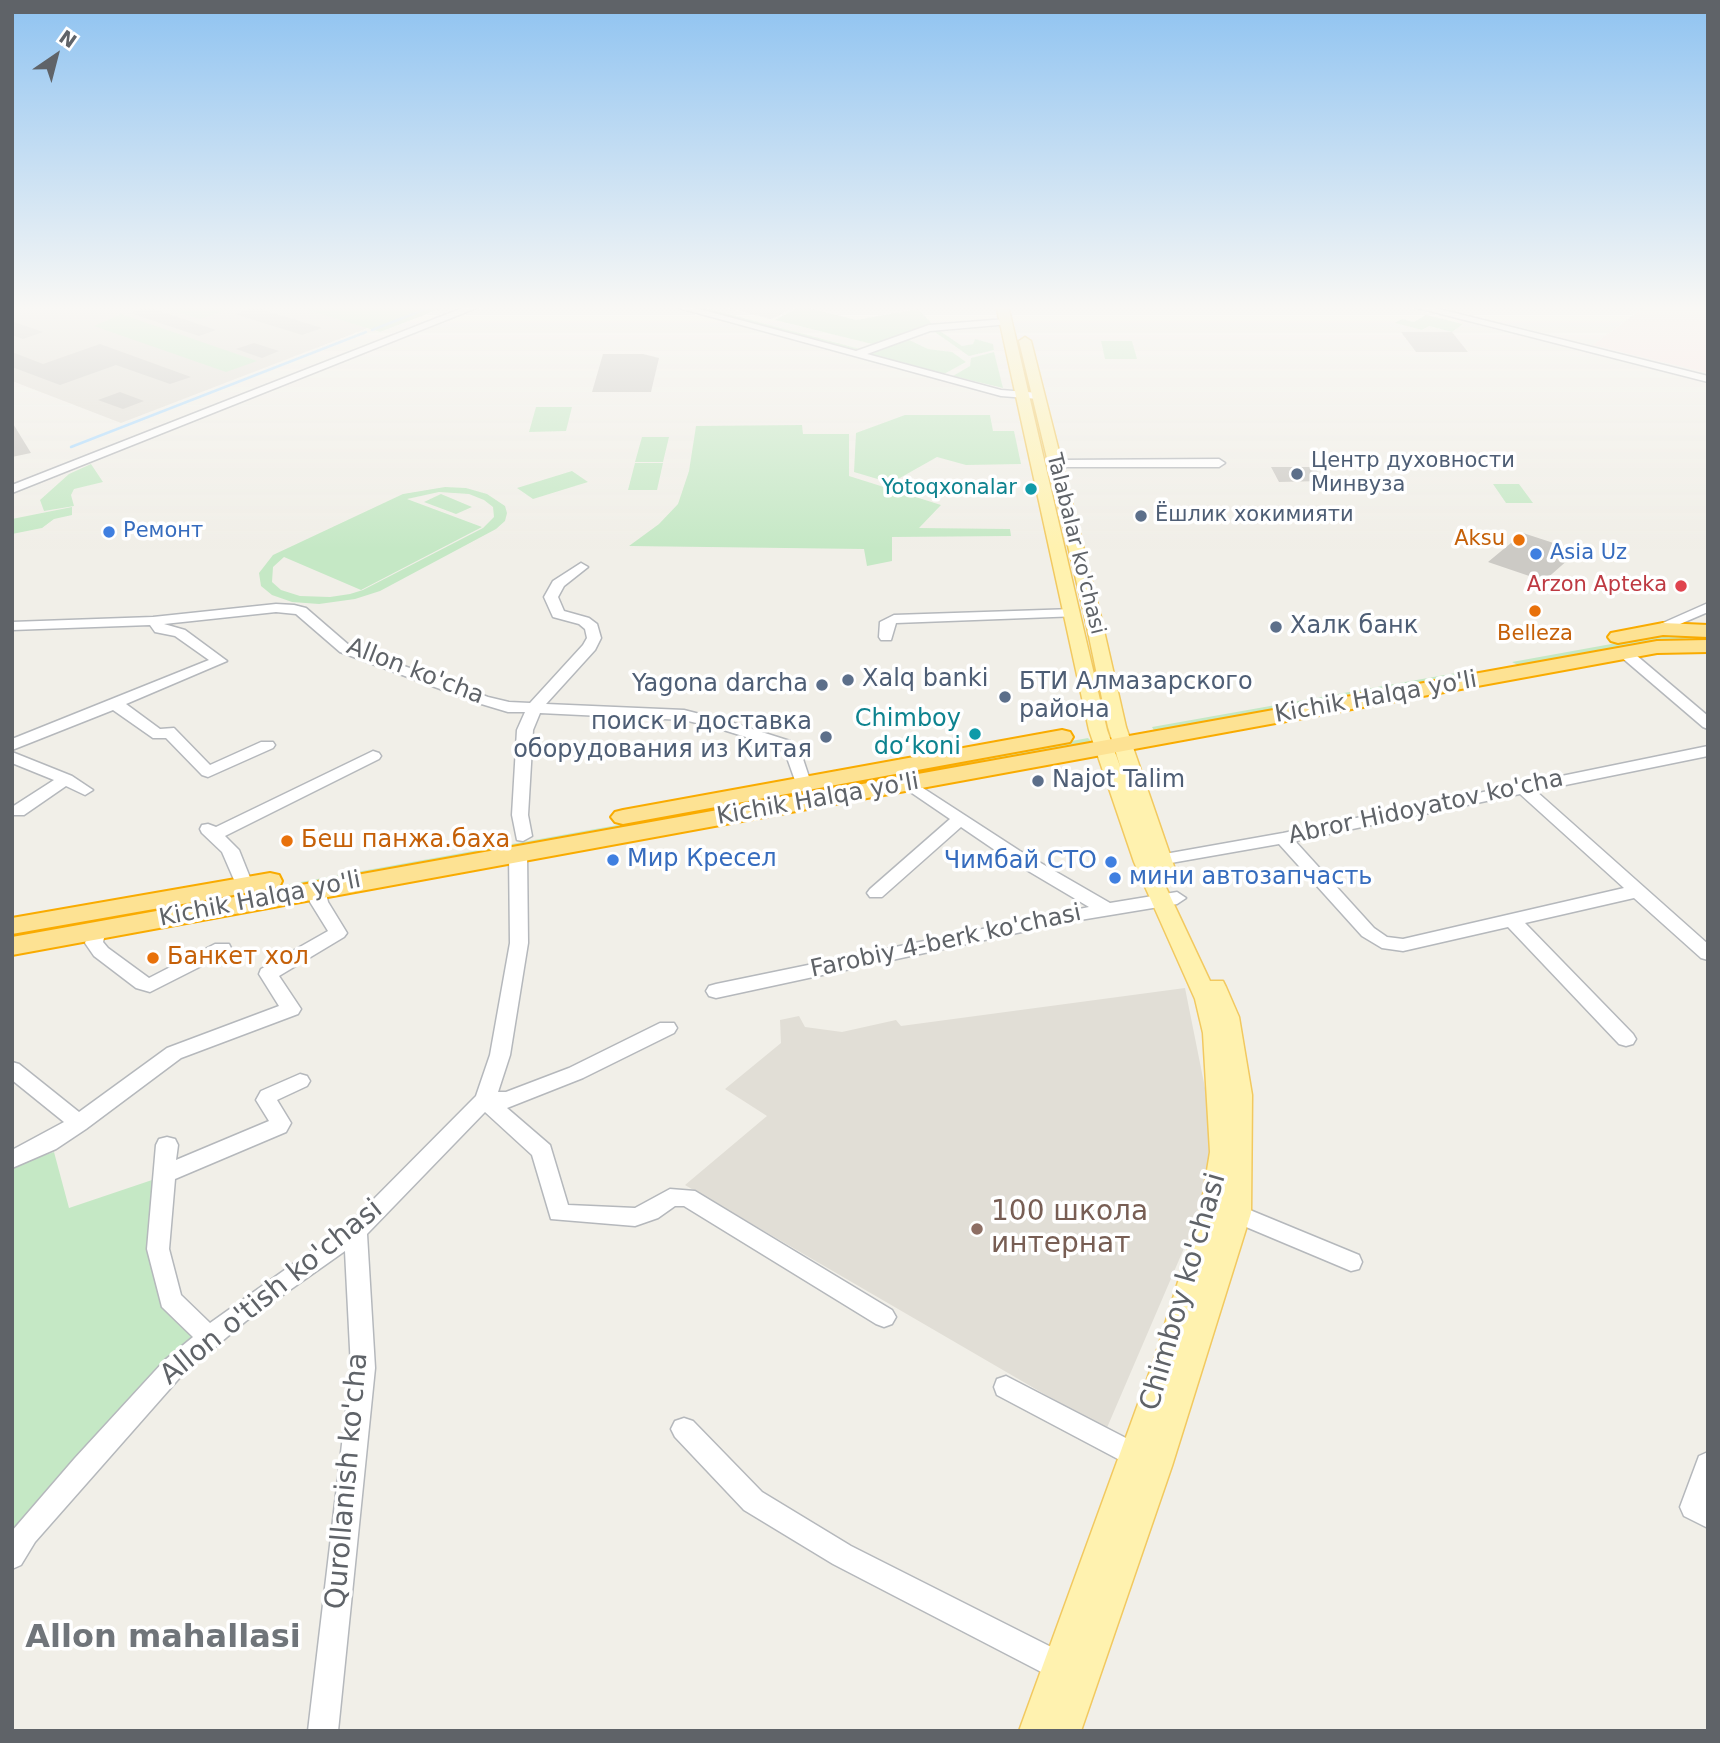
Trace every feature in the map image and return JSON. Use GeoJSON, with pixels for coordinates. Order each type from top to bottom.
{"type":"FeatureCollection","features":[{"type":"Feature","properties":{"kind":"highway","name":"Kichik Halqa yo'li"},"geometry":{"type":"LineString","coordinates":[[726,807],[803,783],[1110,737],[1500,667],[1654,630],[1708,631]]}},
{"type":"Feature","properties":{"kind":"highway","name":"Kichik Halqa yo'li"},"geometry":{"type":"LineString","coordinates":[[1500,667],[1667,646],[1708,646]]}},
{"type":"Feature","properties":{"kind":"highway","name":"Kichik Halqa yo'li"},"geometry":{"type":"LineString","coordinates":[[12,926],[244,885],[520,844],[726,807],[909,784],[1110,737]]}},
{"type":"Feature","properties":{"kind":"highway","name":"Kichik Halqa yo'li"},"geometry":{"type":"LineString","coordinates":[[12,946],[316,889],[520,844]]}},
{"type":"Feature","properties":{"kind":"main road","name":"Talabalar ko'chasi"},"geometry":{"type":"LineString","coordinates":[[1028,386],[1056,464],[1074,613],[1110,737]]}},
{"type":"Feature","properties":{"kind":"main road","name":"Talabalar ko'chasi"},"geometry":{"type":"LineString","coordinates":[[1029,386],[1063,528],[1092,613],[1110,737]]}},
{"type":"Feature","properties":{"kind":"main road"},"geometry":{"type":"LineString","coordinates":[[1074,613],[1092,613]]}},
{"type":"Feature","properties":{"kind":"main road","name":"Chimboy ko'chasi"},"geometry":{"type":"LineString","coordinates":[[1063,1731],[1146,1461],[1169,1360],[1226,1210],[1215,1033],[1207,999],[1152,862],[1110,737]]}},
{"type":"Feature","properties":{"kind":"main road","name":"Chimboy ko'chasi"},"geometry":{"type":"LineString","coordinates":[[1036,1731],[1059,1666],[1146,1461]]}},
{"type":"Feature","properties":{"kind":"street"},"geometry":{"type":"LineString","coordinates":[[12,489],[273,386]]}},
{"type":"Feature","properties":{"kind":"street"},"geometry":{"type":"LineString","coordinates":[[976,386],[1001,393],[1031,396]]}},
{"type":"Feature","properties":{"kind":"street"},"geometry":{"type":"LineString","coordinates":[[1056,464],[1219,463]]}},
{"type":"Feature","properties":{"kind":"street"},"geometry":{"type":"LineString","coordinates":[[12,482],[47,475]]}},
{"type":"Feature","properties":{"kind":"street"},"geometry":{"type":"LineString","coordinates":[[535,708],[590,647],[594,638],[592,627],[584,621],[558,614],[551,597],[558,584],[582,566]]}},
{"type":"Feature","properties":{"kind":"street"},"geometry":{"type":"LineString","coordinates":[[1654,630],[1708,607]]}},
{"type":"Feature","properties":{"kind":"street","name":"Allon ko'cha"},"geometry":{"type":"LineString","coordinates":[[153,621],[276,608],[301,611],[345,649],[508,707],[684,715],[784,744],[793,753],[803,783]]}},
{"type":"Feature","properties":{"kind":"street"},"geometry":{"type":"LineString","coordinates":[[886,637],[887,622],[894,619],[1074,613]]}},
{"type":"Feature","properties":{"kind":"street"},"geometry":{"type":"LineString","coordinates":[[12,626],[153,621],[160,629],[180,633],[220,661],[12,745]]}},
{"type":"Feature","properties":{"kind":"street"},"geometry":{"type":"LineString","coordinates":[[1625,653],[1708,724]]}},
{"type":"Feature","properties":{"kind":"street"},"geometry":{"type":"LineString","coordinates":[[115,704],[159,735],[168,731],[208,772],[267,745]]}},
{"type":"Feature","properties":{"kind":"street","name":"Allon o'tish ko'chasi"},"geometry":{"type":"LineString","coordinates":[[12,1556],[26,1533],[174,1367],[238,1314],[356,1231],[485,1100],[500,1055],[519,943],[525,730],[535,708]]}},
{"type":"Feature","properties":{"kind":"street","name":"Abror Hidoyatov ko'cha"},"geometry":{"type":"LineString","coordinates":[[1152,862],[1283,838],[1708,751]]}},
{"type":"Feature","properties":{"kind":"street"},"geometry":{"type":"LineString","coordinates":[[12,757],[66,779],[85,790]]}},
{"type":"Feature","properties":{"kind":"street"},"geometry":{"type":"LineString","coordinates":[[244,885],[230,850],[210,832],[373,757]]}},
{"type":"Feature","properties":{"kind":"street"},"geometry":{"type":"LineString","coordinates":[[18,811],[66,779]]}},
{"type":"Feature","properties":{"kind":"street"},"geometry":{"type":"LineString","coordinates":[[909,784],[1014,855],[1106,909]]}},
{"type":"Feature","properties":{"kind":"street"},"geometry":{"type":"LineString","coordinates":[[1523,788],[1708,954]]}},
{"type":"Feature","properties":{"kind":"street"},"geometry":{"type":"LineString","coordinates":[[876,893],[960,819]]}},
{"type":"Feature","properties":{"kind":"street"},"geometry":{"type":"LineString","coordinates":[[1283,838],[1368,932],[1382,942],[1403,945],[1638,891]]}},
{"type":"Feature","properties":{"kind":"street"},"geometry":{"type":"LineString","coordinates":[[12,1160],[48,1143],[79,1123],[174,1053],[291,1009],[268,974],[338,933],[319,902],[316,889]]}},
{"type":"Feature","properties":{"kind":"street","name":"Farobiy 4-berk ko'chasi"},"geometry":{"type":"LineString","coordinates":[[716,991],[1106,909],[1169,899]]}},
{"type":"Feature","properties":{"kind":"street"},"geometry":{"type":"LineString","coordinates":[[1513,921],[1626,1039]]}},
{"type":"Feature","properties":{"kind":"street"},"geometry":{"type":"LineString","coordinates":[[97,930],[94,943],[101,952],[143,983],[150,985],[222,948]]}},
{"type":"Feature","properties":{"kind":"street"},"geometry":{"type":"LineString","coordinates":[[485,1100],[508,1100],[576,1073],[667,1028]]}},
{"type":"Feature","properties":{"kind":"street"},"geometry":{"type":"LineString","coordinates":[[12,1069],[79,1123]]}},
{"type":"Feature","properties":{"kind":"street"},"geometry":{"type":"LineString","coordinates":[[165,1174],[279,1126],[281,1123],[266,1100],[268,1096],[300,1081]]}},
{"type":"Feature","properties":{"kind":"street"},"geometry":{"type":"LineString","coordinates":[[485,1100],[542,1151],[559,1213],[635,1216],[650,1212],[670,1198],[687,1197],[884,1317]]}},
{"type":"Feature","properties":{"kind":"street"},"geometry":{"type":"LineString","coordinates":[[167,1145],[158,1249],[170,1300],[209,1338]]}},
{"type":"Feature","properties":{"kind":"street"},"geometry":{"type":"LineString","coordinates":[[1226,1210],[1352,1262]]}},
{"type":"Feature","properties":{"kind":"street","name":"Qurollanish ko'cha"},"geometry":{"type":"LineString","coordinates":[[323,1731],[363,1368],[356,1231]]}},
{"type":"Feature","properties":{"kind":"street"},"geometry":{"type":"LineString","coordinates":[[1006,1387],[1146,1461]]}},
{"type":"Feature","properties":{"kind":"street"},"geometry":{"type":"LineString","coordinates":[[684,1429],[752,1502],[842,1555],[1059,1666]]}},
{"type":"Feature","properties":{"kind":"street"},"geometry":{"type":"LineString","coordinates":[[1708,1464],[1693,1507],[1708,1516]]}},
{"type":"Feature","properties":{"kind":"shaded area"},"geometry":{"type":"Polygon","coordinates":[[[26,386],[216,386],[121,423],[26,386]]]}},
{"type":"Feature","properties":{"kind":"shaded area","name":"100 школа интернат"},"geometry":{"type":"Polygon","coordinates":[[[1185,988],[1215,1138],[1203,1204],[1106,1430],[685,1185],[767,1116],[725,1089],[781,1043],[780,1020],[799,1016],[805,1027],[842,1032],[896,1020],[901,1026],[1185,988]]]}},
{"type":"Feature","properties":{"kind":"green space"},"geometry":{"type":"Polygon","coordinates":[[[536,407],[572,407],[566,431],[529,432],[536,407]]]}},
{"type":"Feature","properties":{"kind":"green space"},"geometry":{"type":"Polygon","coordinates":[[[905,415],[990,415],[993,431],[1014,431],[1021,464],[966,465],[937,457],[891,483],[854,472],[856,433],[905,415]]]}},
{"type":"Feature","properties":{"kind":"green space"},"geometry":{"type":"Polygon","coordinates":[[[802,425],[803,434],[849,434],[849,476],[941,505],[919,528],[1010,529],[1011,536],[892,537],[892,561],[867,566],[864,549],[629,546],[659,524],[678,504],[689,471],[696,426],[802,425]]]}},
{"type":"Feature","properties":{"kind":"green space"},"geometry":{"type":"Polygon","coordinates":[[[642,437],[669,437],[663,462],[635,462],[642,437]]]}},
{"type":"Feature","properties":{"kind":"green space"},"geometry":{"type":"Polygon","coordinates":[[[635,463],[663,463],[657,490],[628,490],[635,463]]]}},
{"type":"Feature","properties":{"kind":"green space"},"geometry":{"type":"Polygon","coordinates":[[[91,464],[103,482],[74,489],[71,495],[74,506],[44,511],[40,500],[69,474],[91,464]]]}},
{"type":"Feature","properties":{"kind":"green space"},"geometry":{"type":"Polygon","coordinates":[[[572,471],[588,482],[533,499],[517,488],[572,471]]]}},
{"type":"Feature","properties":{"kind":"green space"},"geometry":{"type":"Polygon","coordinates":[[[1493,484],[1519,484],[1533,503],[1506,503],[1493,484]]]}},
{"type":"Feature","properties":{"kind":"green space"},"geometry":{"type":"Polygon","coordinates":[[[445,487],[466,488],[487,494],[505,506],[507,513],[505,521],[496,529],[380,591],[355,599],[319,604],[292,602],[272,595],[261,586],[259,573],[273,555],[403,494],[445,487]],[[439,492],[407,499],[482,527],[361,590],[284,557],[273,567],[272,582],[281,590],[300,596],[330,597],[363,590],[483,528],[494,517],[493,507],[469,494],[439,492]]]}},
{"type":"Feature","properties":{"kind":"green space"},"geometry":{"type":"Polygon","coordinates":[[[441,494],[472,507],[456,514],[424,502],[441,494]]]}},
{"type":"Feature","properties":{"kind":"green space"},"geometry":{"type":"Polygon","coordinates":[[[72,507],[72,515],[54,519],[42,528],[12,534],[12,519],[72,507]]]}},
{"type":"Feature","properties":{"kind":"green space"},"geometry":{"type":"Polygon","coordinates":[[[1661,635],[1708,635],[1708,641],[1650,641],[1518,665],[1512,662],[1661,635]]]}},
{"type":"Feature","properties":{"kind":"green space"},"geometry":{"type":"Polygon","coordinates":[[[1473,670],[1479,674],[1155,732],[1152,727],[1473,670]]]}},
{"type":"Feature","properties":{"kind":"green space"},"geometry":{"type":"Polygon","coordinates":[[[1088,738],[1092,742],[744,806],[742,801],[1088,738]]]}},
{"type":"Feature","properties":{"kind":"green space"},"geometry":{"type":"Polygon","coordinates":[[[712,808],[714,813],[12,940],[12,934],[712,808]]]}},
{"type":"Feature","properties":{"kind":"green space"},"geometry":{"type":"Polygon","coordinates":[[[54,1152],[69,1208],[158,1178],[153,1256],[199,1337],[12,1543],[12,1166],[54,1152]]]}},
{"type":"Feature","properties":{"kind":"building"},"geometry":{"type":"Polygon","coordinates":[[[594,386],[652,386],[651,392],[592,392],[594,386]]]}},
{"type":"Feature","properties":{"kind":"building"},"geometry":{"type":"Polygon","coordinates":[[[120,392],[144,401],[123,409],[98,400],[120,392]]]}},
{"type":"Feature","properties":{"kind":"building"},"geometry":{"type":"Polygon","coordinates":[[[12,422],[31,453],[12,457],[12,422]]]}},
{"type":"Feature","properties":{"kind":"building","name":"Центр духовности Минвуза"},"geometry":{"type":"Polygon","coordinates":[[[1271,467],[1315,467],[1323,481],[1279,482],[1271,467]]]}},
{"type":"Feature","properties":{"kind":"building","name":"Asia Uz"},"geometry":{"type":"Polygon","coordinates":[[[1523,533],[1578,551],[1544,581],[1488,562],[1523,533]]]}},
{"type":"Feature","properties":{"kind":"waterway"},"geometry":{"type":"LineString","coordinates":[[71,447],[227,386]]}},
{"type":"Feature","properties":{"kind":"place","name":"Центр духовности Минвуза"},"geometry":{"type":"Point","coordinates":[1297,474]}},
{"type":"Feature","properties":{"kind":"place","name":"Yotoqxonalar"},"geometry":{"type":"Point","coordinates":[1031,489]}},
{"type":"Feature","properties":{"kind":"place","name":"Ёшлик хокимияти"},"geometry":{"type":"Point","coordinates":[1141,516]}},
{"type":"Feature","properties":{"kind":"place","name":"Ремонт"},"geometry":{"type":"Point","coordinates":[109,532]}},
{"type":"Feature","properties":{"kind":"place","name":"Aksu"},"geometry":{"type":"Point","coordinates":[1519,540]}},
{"type":"Feature","properties":{"kind":"place","name":"Asia Uz"},"geometry":{"type":"Point","coordinates":[1536,554]}},
{"type":"Feature","properties":{"kind":"place","name":"Arzon Apteka"},"geometry":{"type":"Point","coordinates":[1681,586]}},
{"type":"Feature","properties":{"kind":"place","name":"Belleza"},"geometry":{"type":"Point","coordinates":[1535,611]}},
{"type":"Feature","properties":{"kind":"place","name":"Халк банк"},"geometry":{"type":"Point","coordinates":[1276,627]}},
{"type":"Feature","properties":{"kind":"place","name":"Xalq banki"},"geometry":{"type":"Point","coordinates":[848,680]}},
{"type":"Feature","properties":{"kind":"place","name":"Yagona darcha"},"geometry":{"type":"Point","coordinates":[822,685]}},
{"type":"Feature","properties":{"kind":"place","name":"БТИ Алмазарского района"},"geometry":{"type":"Point","coordinates":[1005,697]}},
{"type":"Feature","properties":{"kind":"place","name":"Chimboy doʻkoni"},"geometry":{"type":"Point","coordinates":[975,734]}},
{"type":"Feature","properties":{"kind":"place","name":"поиск и доставка оборудования из Китая"},"geometry":{"type":"Point","coordinates":[826,737]}},
{"type":"Feature","properties":{"kind":"place","name":"Najot Talim"},"geometry":{"type":"Point","coordinates":[1038,781]}},
{"type":"Feature","properties":{"kind":"place","name":"Беш панжа.баха"},"geometry":{"type":"Point","coordinates":[287,841]}},
{"type":"Feature","properties":{"kind":"place","name":"Мир Кресел"},"geometry":{"type":"Point","coordinates":[613,860]}},
{"type":"Feature","properties":{"kind":"place","name":"Чимбай СТО"},"geometry":{"type":"Point","coordinates":[1111,862]}},
{"type":"Feature","properties":{"kind":"place","name":"мини автозапчасть"},"geometry":{"type":"Point","coordinates":[1115,878]}},
{"type":"Feature","properties":{"kind":"place","name":"Банкет хол"},"geometry":{"type":"Point","coordinates":[153,958]}},
{"type":"Feature","properties":{"kind":"place","name":"100 школа интернат"},"geometry":{"type":"Point","coordinates":[977,1229]}},
{"type":"Feature","properties":{"kind":"district","name":"Allon mahallasi"},"geometry":{"type":"Point","coordinates":[163,1639]}}]}
